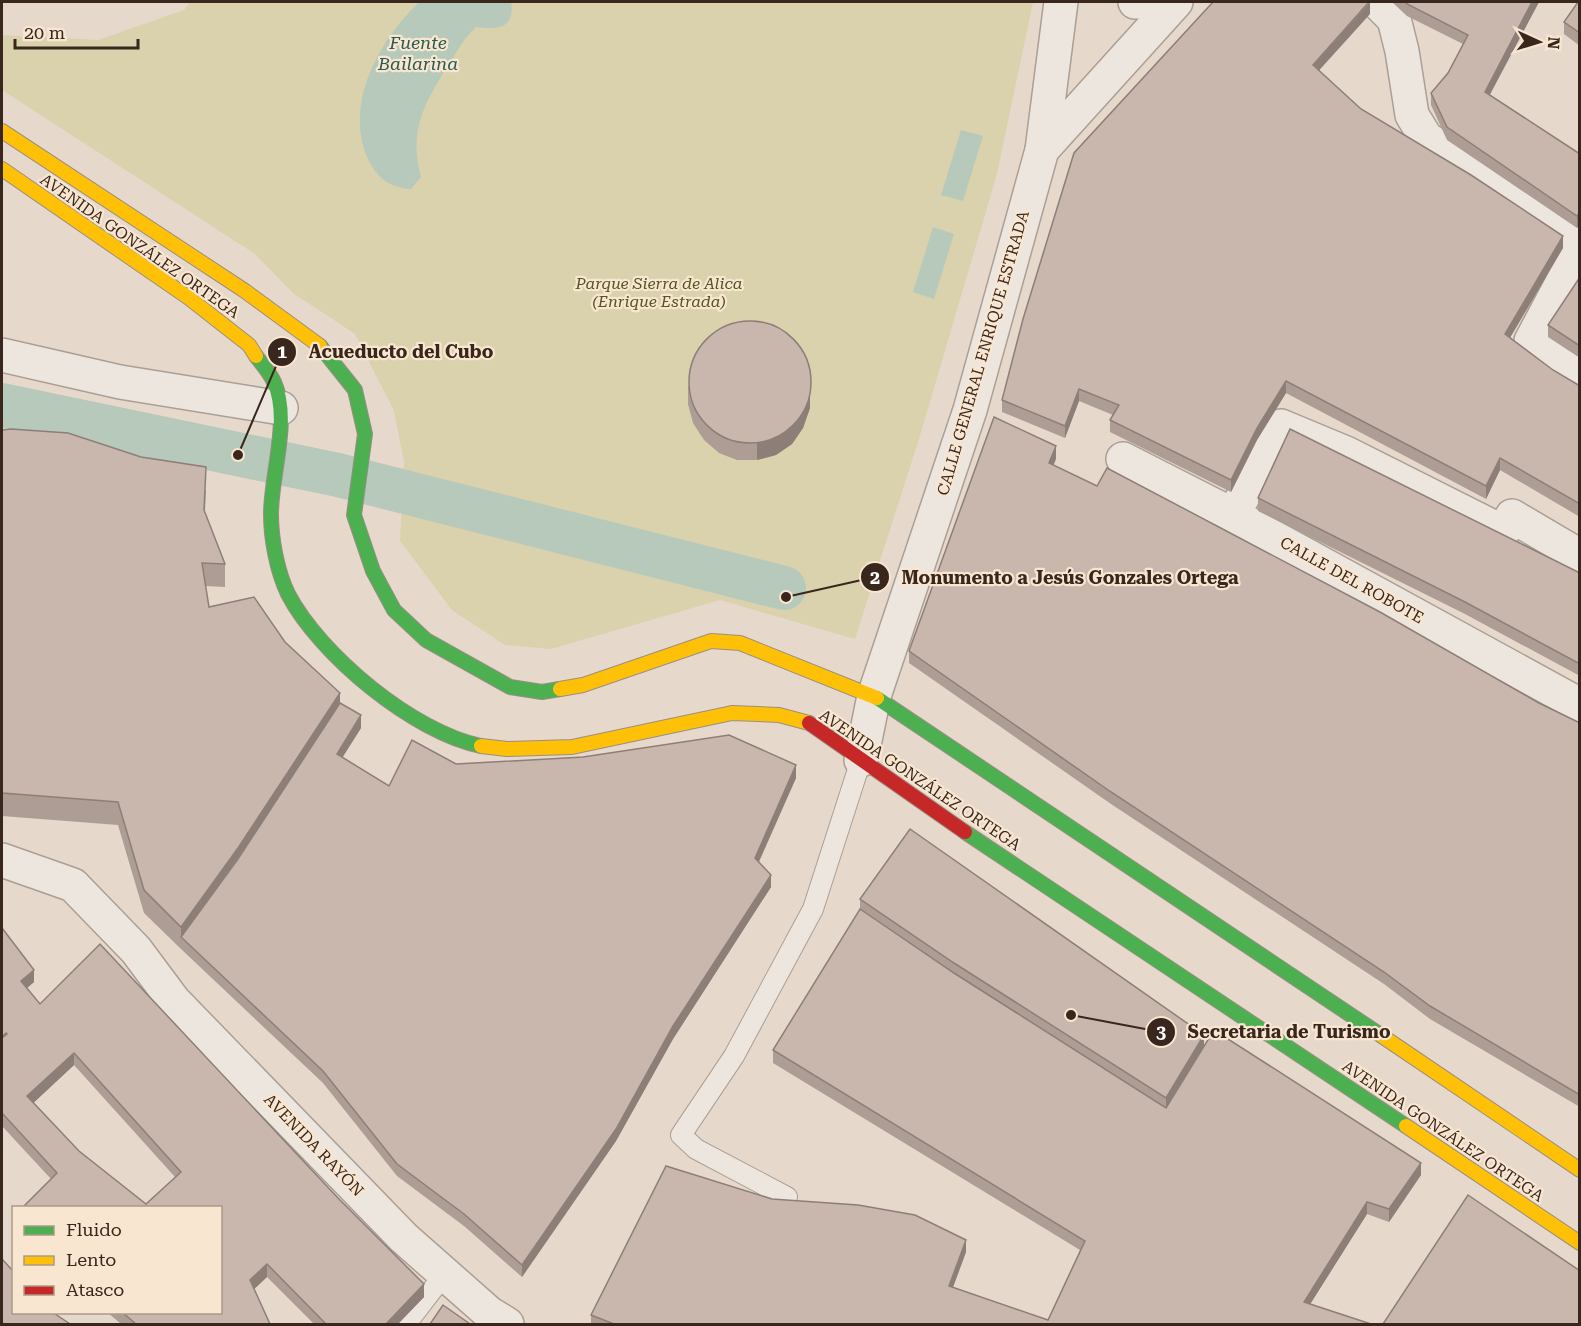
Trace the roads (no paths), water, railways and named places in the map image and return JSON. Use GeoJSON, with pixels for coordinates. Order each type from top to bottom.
{"type":"FeatureCollection","features":[{"type":"Feature","properties":{"kind":"street","name":"CALLE GENERAL ENRIQUE ESTRADA"},"geometry":{"type":"LineString","coordinates":[[861,759],[874,696],[970,410],[1042,150],[1061,2]]}},
{"type":"Feature","properties":{"kind":"street"},"geometry":{"type":"LineString","coordinates":[[1135,2],[1146,2]]}},
{"type":"Feature","properties":{"kind":"street"},"geometry":{"type":"LineString","coordinates":[[1042,150],[1176,2]]}},
{"type":"Feature","properties":{"kind":"street"},"geometry":{"type":"LineString","coordinates":[[1377,2],[1394,19],[1402,51],[1412,115],[1426,138],[1580,241]]}},
{"type":"Feature","properties":{"kind":"street","name":"AVENIDA GONZÁLEZ ORTEGA"},"geometry":{"type":"LineString","coordinates":[[2,130],[245,291],[321,347],[355,390],[365,434],[354,515],[373,571],[394,610],[426,640],[510,687],[542,692],[584,685],[711,641],[740,643],[874,696],[1187,903],[1580,1170]]}},
{"type":"Feature","properties":{"kind":"street","name":"AVENIDA GONZÁLEZ ORTEGA"},"geometry":{"type":"LineString","coordinates":[[2,169],[189,298],[249,345],[274,382],[281,408],[270,514],[277,562],[288,593],[312,631],[384,700],[407,716],[478,746],[507,749],[572,747],[732,713],[779,715],[811,724],[1580,1243]]}},
{"type":"Feature","properties":{"kind":"street"},"geometry":{"type":"LineString","coordinates":[[1580,249],[1531,341],[1580,376]]}},
{"type":"Feature","properties":{"kind":"street"},"geometry":{"type":"LineString","coordinates":[[2,355],[120,382],[281,408]]}},
{"type":"Feature","properties":{"kind":"street"},"geometry":{"type":"LineString","coordinates":[[1233,515],[1281,426],[1346,453],[1503,532],[1512,516],[1580,556]]}},
{"type":"Feature","properties":{"kind":"street","name":"CALLE DEL ROBOTE"},"geometry":{"type":"LineString","coordinates":[[1123,459],[1233,515],[1580,705]]}},
{"type":"Feature","properties":{"kind":"street","name":"AVENIDA RAYÓN"},"geometry":{"type":"LineString","coordinates":[[2,860],[73,885],[136,950],[183,1009],[404,1238],[446,1272],[489,1313],[507,1324]]}},
{"type":"Feature","properties":{"kind":"lane"},"geometry":{"type":"LineString","coordinates":[[787,1197],[696,1149],[681,1135],[734,1056],[813,909],[861,759]]}},
{"type":"Feature","properties":{"kind":"lane"},"geometry":{"type":"LineString","coordinates":[[406,1324],[446,1272]]}},
{"type":"Feature","properties":{"kind":"water","name":"Fuente Bailarina"},"geometry":{"type":"Polygon","coordinates":[[[419,2],[511,2],[512,11],[507,23],[503,26],[498,28],[476,27],[471,31],[433,91],[426,104],[418,131],[417,160],[421,177],[411,189],[397,187],[385,181],[376,172],[368,159],[361,138],[360,116],[363,95],[379,54],[391,35],[419,2]]]}},
{"type":"Feature","properties":{"kind":"water"},"geometry":{"type":"Polygon","coordinates":[[[961,130],[983,136],[963,201],[941,195],[961,130]]]}},
{"type":"Feature","properties":{"kind":"water"},"geometry":{"type":"Polygon","coordinates":[[[933,227],[954,234],[934,299],[913,292],[933,227]]]}},
{"type":"Feature","properties":{"kind":"waterway"},"geometry":{"type":"LineString","coordinates":[[2,405],[338,475],[784,588]]}},
{"type":"Feature","properties":{"kind":"place","name":"Acueducto del Cubo"},"geometry":{"type":"Point","coordinates":[238,455]}},
{"type":"Feature","properties":{"kind":"place","name":"Monumento a Jesús Gonzales Ortega"},"geometry":{"type":"Point","coordinates":[786,597]}},
{"type":"Feature","properties":{"kind":"place","name":"Secretaria de Turismo"},"geometry":{"type":"Point","coordinates":[1071,1015]}},
{"type":"Feature","properties":{"kind":"park label","name":"Parque Sierra de Alica (Enrique Estrada)"},"geometry":{"type":"Point","coordinates":[659,292]}}]}
